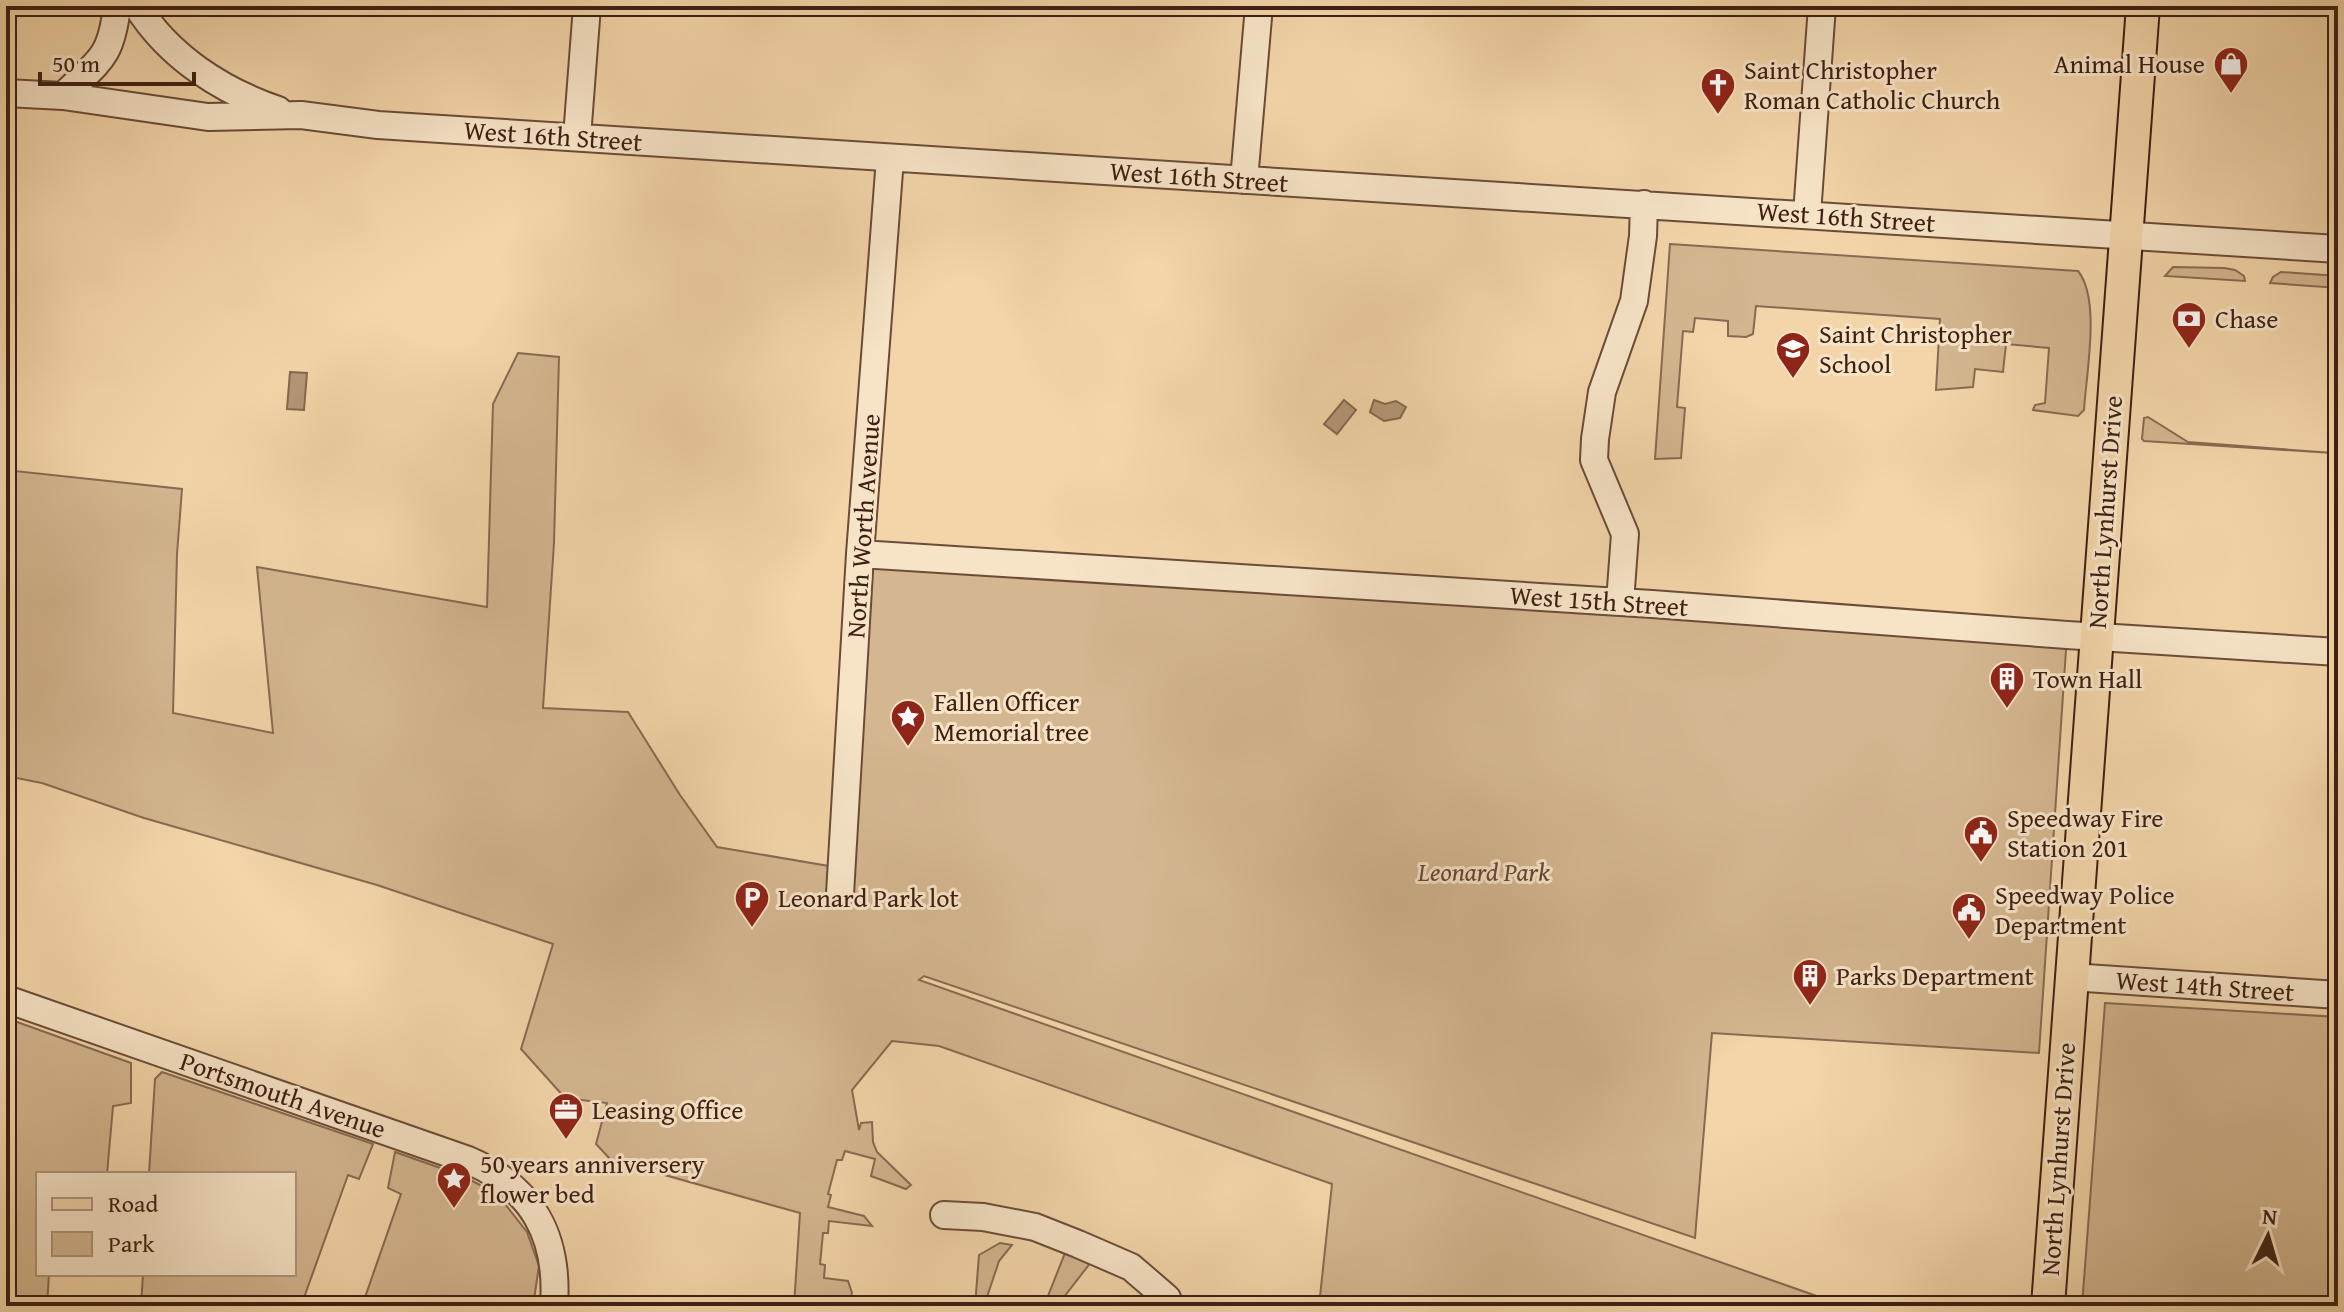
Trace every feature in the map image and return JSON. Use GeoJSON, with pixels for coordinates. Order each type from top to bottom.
{"type":"FeatureCollection","features":[{"type":"Feature","properties":{"kind":"main road","name":"North Lynhurst Drive"},"geometry":{"type":"LineString","coordinates":[[2048,1306],[2143,6]]}},
{"type":"Feature","properties":{"kind":"street"},"geometry":{"type":"LineString","coordinates":[[63,96],[90,73],[105,53],[114,28],[117,6]]}},
{"type":"Feature","properties":{"kind":"street"},"geometry":{"type":"LineString","coordinates":[[137,6],[146,20],[179,54],[217,83],[260,103],[301,115]]}},
{"type":"Feature","properties":{"kind":"street"},"geometry":{"type":"LineString","coordinates":[[577,137],[587,6]]}},
{"type":"Feature","properties":{"kind":"street"},"geometry":{"type":"LineString","coordinates":[[1244,180],[1259,6]]}},
{"type":"Feature","properties":{"kind":"street"},"geometry":{"type":"LineString","coordinates":[[1807,214],[1822,6]]}},
{"type":"Feature","properties":{"kind":"street","name":"West 16th Street"},"geometry":{"type":"LineString","coordinates":[[6,93],[63,96],[208,117],[301,115],[361,124],[2338,249]]}},
{"type":"Feature","properties":{"kind":"street","name":"North Worth Avenue"},"geometry":{"type":"LineString","coordinates":[[840,894],[860,554],[890,158]]}},
{"type":"Feature","properties":{"kind":"street"},"geometry":{"type":"LineString","coordinates":[[1620,602],[1625,534],[1594,460],[1595,439],[1602,392],[1634,301],[1644,204]]}},
{"type":"Feature","properties":{"kind":"street","name":"West 15th Street"},"geometry":{"type":"LineString","coordinates":[[860,554],[2338,652]]}},
{"type":"Feature","properties":{"kind":"street","name":"West 14th Street"},"geometry":{"type":"LineString","coordinates":[[2071,977],[2338,995]]}},
{"type":"Feature","properties":{"kind":"street","name":"Portsmouth Avenue"},"geometry":{"type":"LineString","coordinates":[[6,999],[468,1160],[509,1182],[529,1203],[540,1222],[554,1264],[554,1306]]}},
{"type":"Feature","properties":{"kind":"street"},"geometry":{"type":"LineString","coordinates":[[944,1215],[983,1217],[1035,1227],[1063,1238],[1131,1267],[1167,1298],[1170,1306]]}},
{"type":"Feature","properties":{"kind":"green space"},"geometry":{"type":"Polygon","coordinates":[[[1670,244],[2078,271],[2085,284],[2091,318],[2084,410],[2078,416],[2033,410],[2035,405],[2045,403],[2049,348],[2006,344],[2003,372],[1975,369],[1973,387],[1936,390],[1940,319],[1756,306],[1753,334],[1746,337],[1728,336],[1728,321],[1695,318],[1693,332],[1683,331],[1677,407],[1685,408],[1681,458],[1655,459],[1670,244]]]}},
{"type":"Feature","properties":{"kind":"green space"},"geometry":{"type":"Polygon","coordinates":[[[2173,267],[2235,270],[2244,276],[2245,281],[2165,276],[2173,267]]]}},
{"type":"Feature","properties":{"kind":"green space"},"geometry":{"type":"Polygon","coordinates":[[[2281,272],[2338,276],[2338,288],[2270,283],[2281,272]]]}},
{"type":"Feature","properties":{"kind":"green space","name":"Leonard Park"},"geometry":{"type":"Polygon","coordinates":[[[518,353],[559,357],[554,543],[543,708],[628,712],[717,847],[829,866],[860,554],[2067,635],[2039,1053],[1712,1033],[1695,1238],[924,976],[919,980],[1845,1306],[1319,1306],[1332,1184],[939,1046],[892,1041],[852,1090],[859,1130],[861,1123],[872,1122],[877,1152],[911,1185],[906,1189],[871,1176],[875,1159],[845,1151],[842,1160],[837,1160],[828,1194],[831,1195],[828,1207],[864,1216],[872,1226],[829,1221],[828,1233],[823,1233],[820,1264],[825,1265],[824,1278],[848,1281],[852,1293],[848,1306],[794,1306],[800,1213],[611,1160],[596,1144],[607,1103],[565,1098],[521,1049],[553,944],[377,885],[144,818],[42,783],[6,776],[6,470],[182,489],[173,713],[273,733],[257,567],[487,607],[493,404],[518,353]]]}},
{"type":"Feature","properties":{"kind":"green space"},"geometry":{"type":"Polygon","coordinates":[[[2148,417],[2188,442],[2333,453],[2144,441],[2144,418],[2148,417]]]}},
{"type":"Feature","properties":{"kind":"green space"},"geometry":{"type":"Polygon","coordinates":[[[2105,1003],[2338,1017],[2338,1306],[2082,1306],[2105,1003]]]}},
{"type":"Feature","properties":{"kind":"green space"},"geometry":{"type":"Polygon","coordinates":[[[6,1018],[131,1063],[131,1103],[113,1106],[107,1172],[36,1172],[36,1276],[49,1276],[47,1306],[6,1306],[6,1018]]]}},
{"type":"Feature","properties":{"kind":"green space"},"geometry":{"type":"Polygon","coordinates":[[[162,1072],[373,1144],[359,1179],[348,1175],[301,1306],[141,1306],[143,1276],[296,1276],[296,1172],[149,1172],[155,1079],[162,1072]]]}},
{"type":"Feature","properties":{"kind":"green space"},"geometry":{"type":"Polygon","coordinates":[[[395,1152],[463,1176],[497,1194],[527,1232],[539,1266],[533,1306],[362,1306],[401,1194],[388,1188],[395,1152]]]}},
{"type":"Feature","properties":{"kind":"green space"},"geometry":{"type":"Polygon","coordinates":[[[1000,1243],[1012,1245],[999,1261],[984,1306],[975,1306],[979,1255],[1000,1243]]]}},
{"type":"Feature","properties":{"kind":"green space"},"geometry":{"type":"Polygon","coordinates":[[[1065,1253],[1091,1262],[1057,1306],[1044,1306],[1065,1253]]]}},
{"type":"Feature","properties":{"kind":"shaded area"},"geometry":{"type":"Polygon","coordinates":[[[290,372],[307,373],[304,410],[287,409],[290,372]]]}},
{"type":"Feature","properties":{"kind":"shaded area"},"geometry":{"type":"Polygon","coordinates":[[[1344,400],[1356,410],[1337,434],[1324,424],[1344,400]]]}},
{"type":"Feature","properties":{"kind":"shaded area"},"geometry":{"type":"Polygon","coordinates":[[[1374,400],[1385,404],[1396,401],[1406,407],[1400,418],[1384,421],[1370,412],[1374,400]]]}},
{"type":"Feature","properties":{"kind":"place","name":"Animal House"},"geometry":{"type":"Point","coordinates":[2231,95]}},
{"type":"Feature","properties":{"kind":"place","name":"Saint Christopher Roman Catholic Church"},"geometry":{"type":"Point","coordinates":[1718,116]}},
{"type":"Feature","properties":{"kind":"place","name":"Chase"},"geometry":{"type":"Point","coordinates":[2189,350]}},
{"type":"Feature","properties":{"kind":"place","name":"Saint Christopher School"},"geometry":{"type":"Point","coordinates":[1793,380]}},
{"type":"Feature","properties":{"kind":"place","name":"Town Hall"},"geometry":{"type":"Point","coordinates":[2007,710]}},
{"type":"Feature","properties":{"kind":"place","name":"Fallen Officer Memorial tree"},"geometry":{"type":"Point","coordinates":[908,748]}},
{"type":"Feature","properties":{"kind":"place","name":"Speedway Fire Station 201"},"geometry":{"type":"Point","coordinates":[1981,864]}},
{"type":"Feature","properties":{"kind":"place","name":"Leonard Park lot"},"geometry":{"type":"Point","coordinates":[752,929]}},
{"type":"Feature","properties":{"kind":"place","name":"Speedway Police Department"},"geometry":{"type":"Point","coordinates":[1969,941]}},
{"type":"Feature","properties":{"kind":"place","name":"Parks Department"},"geometry":{"type":"Point","coordinates":[1810,1007]}},
{"type":"Feature","properties":{"kind":"place","name":"Leasing Office"},"geometry":{"type":"Point","coordinates":[566,1141]}},
{"type":"Feature","properties":{"kind":"place","name":"50 years anniversery flower bed"},"geometry":{"type":"Point","coordinates":[454,1210]}}]}
